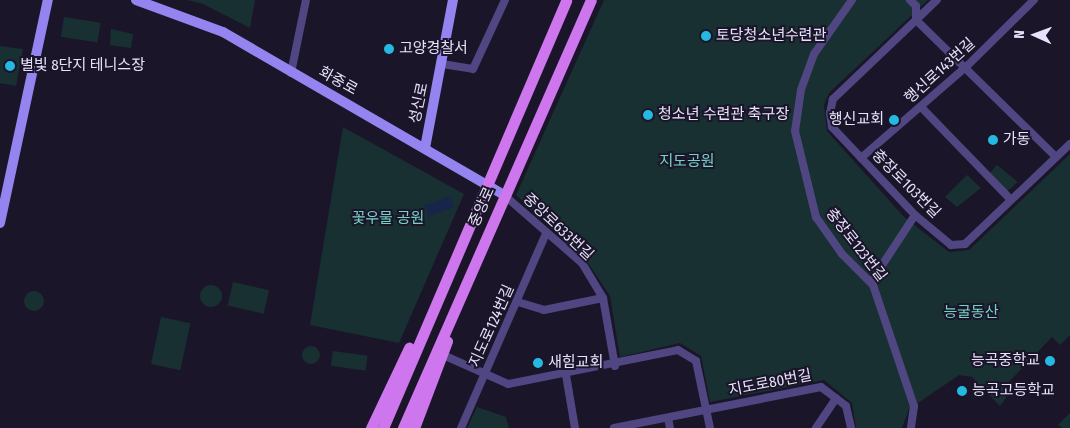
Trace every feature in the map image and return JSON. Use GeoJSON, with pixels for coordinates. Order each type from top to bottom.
{"type":"FeatureCollection","features":[{"type":"Feature","properties":{"kind":"main road"},"geometry":{"type":"LineString","coordinates":[[0,223],[48,0]]}},
{"type":"Feature","properties":{"kind":"main road","name":"화중로"},"geometry":{"type":"LineString","coordinates":[[136,0],[153,2],[222,32],[504,195]]}},
{"type":"Feature","properties":{"kind":"main road","name":"성신로"},"geometry":{"type":"LineString","coordinates":[[425,148],[454,0]]}},
{"type":"Feature","properties":{"kind":"main road","name":"중앙로"},"geometry":{"type":"LineString","coordinates":[[383,428],[566,0]]}},
{"type":"Feature","properties":{"kind":"main road","name":"중앙로"},"geometry":{"type":"LineString","coordinates":[[403,428],[591,0]]}},
{"type":"Feature","properties":{"kind":"main road"},"geometry":{"type":"LineString","coordinates":[[371,428],[450,269]]}},
{"type":"Feature","properties":{"kind":"main road"},"geometry":{"type":"LineString","coordinates":[[414,428],[443,355],[460,296]]}},
{"type":"Feature","properties":{"kind":"street"},"geometry":{"type":"LineString","coordinates":[[291,72],[306,0]]}},
{"type":"Feature","properties":{"kind":"street"},"geometry":{"type":"LineString","coordinates":[[442,64],[473,69],[504,0]]}},
{"type":"Feature","properties":{"kind":"street","name":"충장로123번길"},"geometry":{"type":"LineString","coordinates":[[852,0],[814,54],[801,90],[795,131],[816,217],[842,254],[871,282],[914,406],[911,428]]}},
{"type":"Feature","properties":{"kind":"street"},"geometry":{"type":"LineString","coordinates":[[910,0],[916,6],[916,20],[967,66],[1056,157]]}},
{"type":"Feature","properties":{"kind":"street","name":"충장로103번길"},"geometry":{"type":"LineString","coordinates":[[937,0],[833,99],[832,127],[915,215],[951,245],[965,244],[1070,144]]}},
{"type":"Feature","properties":{"kind":"street","name":"행신로143번길"},"geometry":{"type":"LineString","coordinates":[[861,158],[967,66],[1034,0]]}},
{"type":"Feature","properties":{"kind":"street"},"geometry":{"type":"LineString","coordinates":[[921,107],[1011,200]]}},
{"type":"Feature","properties":{"kind":"street","name":"중앙로633번길"},"geometry":{"type":"LineString","coordinates":[[504,195],[582,263],[603,298],[615,366]]}},
{"type":"Feature","properties":{"kind":"street"},"geometry":{"type":"LineString","coordinates":[[871,282],[915,215]]}},
{"type":"Feature","properties":{"kind":"street","name":"지도로124번길"},"geometry":{"type":"LineString","coordinates":[[461,428],[518,302],[546,233]]}},
{"type":"Feature","properties":{"kind":"street"},"geometry":{"type":"LineString","coordinates":[[518,302],[544,310],[603,298]]}},
{"type":"Feature","properties":{"kind":"street"},"geometry":{"type":"LineString","coordinates":[[443,355],[508,384],[615,366],[678,350],[696,361],[710,428]]}},
{"type":"Feature","properties":{"kind":"street"},"geometry":{"type":"LineString","coordinates":[[566,375],[575,428]]}},
{"type":"Feature","properties":{"kind":"street","name":"지도로80번길"},"geometry":{"type":"LineString","coordinates":[[619,428],[821,387],[836,398]]}},
{"type":"Feature","properties":{"kind":"street"},"geometry":{"type":"LineString","coordinates":[[816,428],[836,398],[846,406],[851,428]]}},
{"type":"Feature","properties":{"kind":"street"},"geometry":{"type":"LineString","coordinates":[[668,418],[670,428]]}},
{"type":"Feature","properties":{"kind":"green space"},"geometry":{"type":"Polygon","coordinates":[[[187,0],[255,0],[250,28],[203,4],[187,0]]]}},
{"type":"Feature","properties":{"kind":"green space","name":"지도공원"},"geometry":{"type":"Polygon","coordinates":[[[604,0],[928,0],[829,93],[824,105],[827,131],[904,217],[949,252],[969,250],[1070,154],[1070,335],[1060,345],[1052,337],[1007,384],[1006,398],[1000,406],[972,377],[959,375],[909,409],[902,428],[856,428],[852,403],[824,380],[710,402],[701,356],[680,343],[620,357],[610,296],[588,263],[516,195],[604,0]]]}},
{"type":"Feature","properties":{"kind":"green space"},"geometry":{"type":"Polygon","coordinates":[[[64,17],[101,23],[97,43],[61,37],[64,17]]]}},
{"type":"Feature","properties":{"kind":"green space"},"geometry":{"type":"Polygon","coordinates":[[[111,29],[133,34],[131,48],[110,45],[111,29]]]}},
{"type":"Feature","properties":{"kind":"green space","name":"별빛 8단지 테니스장"},"geometry":{"type":"Polygon","coordinates":[[[0,46],[23,49],[16,86],[0,83],[0,46]]]}},
{"type":"Feature","properties":{"kind":"green space","name":"꽃우물 공원"},"geometry":{"type":"Polygon","coordinates":[[[343,127],[464,194],[399,343],[310,325],[343,127]]]}},
{"type":"Feature","properties":{"kind":"green space"},"geometry":{"type":"Polygon","coordinates":[[[997,165],[1018,182],[1006,192],[988,175],[997,165]]]}},
{"type":"Feature","properties":{"kind":"green space"},"geometry":{"type":"Polygon","coordinates":[[[967,175],[981,188],[957,207],[945,197],[967,175]]]}},
{"type":"Feature","properties":{"kind":"green space"},"geometry":{"type":"Polygon","coordinates":[[[233,282],[269,290],[264,314],[228,305],[233,282]]]}},
{"type":"Feature","properties":{"kind":"green space"},"geometry":{"type":"Polygon","coordinates":[[[211,285],[219,288],[222,296],[219,304],[211,307],[203,304],[200,296],[203,288],[211,285]]]}},
{"type":"Feature","properties":{"kind":"green space"},"geometry":{"type":"Polygon","coordinates":[[[30,291],[38,291],[44,297],[44,305],[38,311],[30,311],[24,305],[24,297],[30,291]]]}},
{"type":"Feature","properties":{"kind":"green space"},"geometry":{"type":"Polygon","coordinates":[[[161,317],[190,323],[180,370],[151,364],[161,317]]]}},
{"type":"Feature","properties":{"kind":"green space"},"geometry":{"type":"Polygon","coordinates":[[[307,346],[315,346],[320,351],[318,362],[307,364],[302,359],[302,351],[307,346]]]}},
{"type":"Feature","properties":{"kind":"green space"},"geometry":{"type":"Polygon","coordinates":[[[333,351],[368,356],[366,371],[331,366],[333,351]]]}},
{"type":"Feature","properties":{"kind":"green space"},"geometry":{"type":"Polygon","coordinates":[[[477,407],[506,417],[509,428],[467,428],[477,407]]]}},
{"type":"Feature","properties":{"kind":"green space"},"geometry":{"type":"Polygon","coordinates":[[[1070,413],[1070,428],[1062,428],[1058,425],[1070,413]]]}},
{"type":"Feature","properties":{"kind":"water"},"geometry":{"type":"Polygon","coordinates":[[[450,196],[454,207],[429,217],[425,205],[450,196]]]}},
{"type":"Feature","properties":{"kind":"place","name":"토당청소년수련관"},"geometry":{"type":"Point","coordinates":[706,36]}},
{"type":"Feature","properties":{"kind":"place","name":"고양경찰서"},"geometry":{"type":"Point","coordinates":[389,49]}},
{"type":"Feature","properties":{"kind":"place","name":"별빛 8단지 테니스장"},"geometry":{"type":"Point","coordinates":[10,66]}},
{"type":"Feature","properties":{"kind":"place","name":"청소년 수련관 축구장"},"geometry":{"type":"Point","coordinates":[648,115]}},
{"type":"Feature","properties":{"kind":"place","name":"행신교회"},"geometry":{"type":"Point","coordinates":[894,120]}},
{"type":"Feature","properties":{"kind":"place","name":"가동"},"geometry":{"type":"Point","coordinates":[993,140]}},
{"type":"Feature","properties":{"kind":"place","name":"능곡중학교"},"geometry":{"type":"Point","coordinates":[1050,361]}},
{"type":"Feature","properties":{"kind":"place","name":"새힘교회"},"geometry":{"type":"Point","coordinates":[538,363]}},
{"type":"Feature","properties":{"kind":"place","name":"능곡고등학교"},"geometry":{"type":"Point","coordinates":[962,391]}},
{"type":"Feature","properties":{"kind":"park label","name":"능굴동산"},"geometry":{"type":"Point","coordinates":[971,313]}}]}
